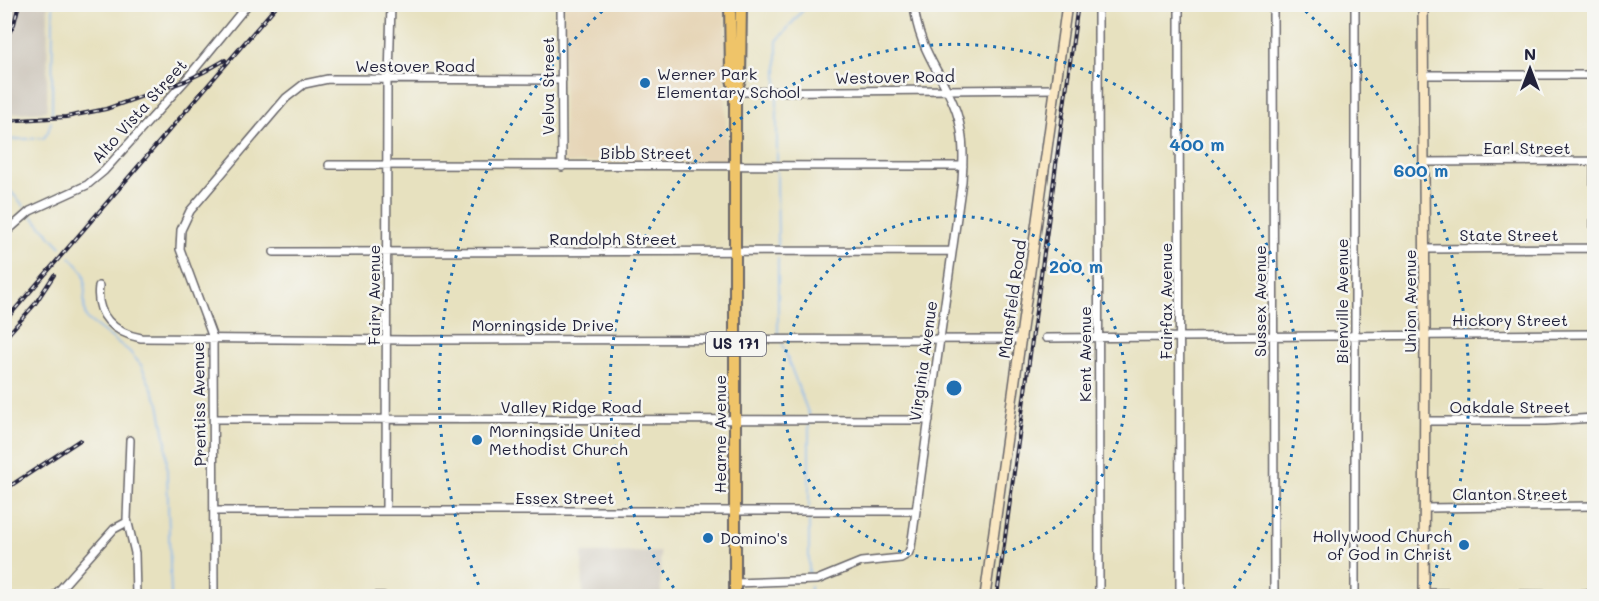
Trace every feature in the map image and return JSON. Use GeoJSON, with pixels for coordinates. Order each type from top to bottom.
{"type":"FeatureCollection","features":[{"type":"Feature","properties":{"kind":"main road","name":"Hearne Avenue"},"geometry":{"type":"LineString","coordinates":[[730,4],[731,75],[735,92],[735,597]]}},
{"type":"Feature","properties":{"kind":"main road","name":"Hearne Avenue"},"geometry":{"type":"LineString","coordinates":[[735,92],[740,80],[741,4]]}},
{"type":"Feature","properties":{"kind":"main road","name":"Mansfield Road"},"geometry":{"type":"LineString","coordinates":[[985,597],[1067,4]]}},
{"type":"Feature","properties":{"kind":"main road","name":"Union Avenue"},"geometry":{"type":"LineString","coordinates":[[1423,4],[1424,595]]}},
{"type":"Feature","properties":{"kind":"street","name":"Alto Vista Street"},"geometry":{"type":"LineString","coordinates":[[4,234],[30,212],[87,185],[104,171],[184,81],[248,4]]}},
{"type":"Feature","properties":{"kind":"street","name":"Fairy Avenue"},"geometry":{"type":"LineString","coordinates":[[386,511],[386,166],[391,4]]}},
{"type":"Feature","properties":{"kind":"street","name":"Velva Street"},"geometry":{"type":"LineString","coordinates":[[561,4],[562,167]]}},
{"type":"Feature","properties":{"kind":"street","name":"Virginia Avenue"},"geometry":{"type":"LineString","coordinates":[[735,583],[811,581],[861,562],[901,558],[908,554],[911,547],[964,150],[960,124],[953,102],[921,42],[914,4]]}},
{"type":"Feature","properties":{"kind":"street","name":"Kent Avenue"},"geometry":{"type":"LineString","coordinates":[[1098,4],[1099,597]]}},
{"type":"Feature","properties":{"kind":"street","name":"Fairfax Avenue"},"geometry":{"type":"LineString","coordinates":[[1179,4],[1179,597]]}},
{"type":"Feature","properties":{"kind":"street","name":"Sussex Avenue"},"geometry":{"type":"LineString","coordinates":[[1273,4],[1274,597]]}},
{"type":"Feature","properties":{"kind":"street","name":"Bienville Avenue"},"geometry":{"type":"LineString","coordinates":[[1355,4],[1355,597]]}},
{"type":"Feature","properties":{"kind":"street"},"geometry":{"type":"LineString","coordinates":[[1594,4],[1594,14]]}},
{"type":"Feature","properties":{"kind":"street"},"geometry":{"type":"LineString","coordinates":[[1422,75],[1594,75]]}},
{"type":"Feature","properties":{"kind":"street","name":"Westover Road"},"geometry":{"type":"LineString","coordinates":[[304,84],[328,79],[562,80]]}},
{"type":"Feature","properties":{"kind":"street","name":"Prentiss Avenue"},"geometry":{"type":"LineString","coordinates":[[214,596],[213,338],[181,256],[180,236],[183,223],[197,203],[286,98],[304,84]]}},
{"type":"Feature","properties":{"kind":"street","name":"Westover Road"},"geometry":{"type":"LineString","coordinates":[[735,92],[1056,89]]}},
{"type":"Feature","properties":{"kind":"street"},"geometry":{"type":"LineString","coordinates":[[1594,160],[1594,301]]}},
{"type":"Feature","properties":{"kind":"street","name":"Earl Street"},"geometry":{"type":"LineString","coordinates":[[1423,162],[1594,160]]}},
{"type":"Feature","properties":{"kind":"street","name":"Bibb Street"},"geometry":{"type":"LineString","coordinates":[[329,165],[963,166]]}},
{"type":"Feature","properties":{"kind":"street","name":"State Street"},"geometry":{"type":"LineString","coordinates":[[1424,249],[1594,248]]}},
{"type":"Feature","properties":{"kind":"street","name":"Randolph Street"},"geometry":{"type":"LineString","coordinates":[[274,252],[952,251]]}},
{"type":"Feature","properties":{"kind":"street","name":"Morningside Drive"},"geometry":{"type":"LineString","coordinates":[[99,286],[98,302],[109,323],[123,333],[152,339],[1022,339]]}},
{"type":"Feature","properties":{"kind":"street","name":"Hickory Street"},"geometry":{"type":"LineString","coordinates":[[1425,335],[1594,334]]}},
{"type":"Feature","properties":{"kind":"street"},"geometry":{"type":"LineString","coordinates":[[1046,338],[1274,338],[1425,335]]}},
{"type":"Feature","properties":{"kind":"street","name":"Oakdale Street"},"geometry":{"type":"LineString","coordinates":[[1425,421],[1594,418]]}},
{"type":"Feature","properties":{"kind":"street","name":"Valley Ridge Road"},"geometry":{"type":"LineString","coordinates":[[214,419],[928,420]]}},
{"type":"Feature","properties":{"kind":"street"},"geometry":{"type":"LineString","coordinates":[[130,440],[127,522],[135,553],[136,597]]}},
{"type":"Feature","properties":{"kind":"street","name":"Clanton Street"},"geometry":{"type":"LineString","coordinates":[[1425,508],[1594,506]]}},
{"type":"Feature","properties":{"kind":"street","name":"Essex Street"},"geometry":{"type":"LineString","coordinates":[[214,511],[916,511]]}},
{"type":"Feature","properties":{"kind":"street"},"geometry":{"type":"LineString","coordinates":[[54,597],[114,530],[127,522]]}},
{"type":"Feature","properties":{"kind":"street"},"geometry":{"type":"LineString","coordinates":[[1424,595],[1594,595],[1594,584]]}},
{"type":"Feature","properties":{"kind":"street"},"geometry":{"type":"LineString","coordinates":[[214,596],[383,596]]}},
{"type":"Feature","properties":{"kind":"shaded area"},"geometry":{"type":"Polygon","coordinates":[[[5,4],[48,5],[47,111],[5,114],[5,4]]]}},
{"type":"Feature","properties":{"kind":"shaded area","name":"Werner Park Elementary School"},"geometry":{"type":"Polygon","coordinates":[[[564,5],[725,5],[726,161],[564,163],[564,5]]]}},
{"type":"Feature","properties":{"kind":"shaded area"},"geometry":{"type":"Polygon","coordinates":[[[660,552],[661,596],[583,596],[582,553],[660,552]]]}},
{"type":"Feature","properties":{"kind":"waterway"},"geometry":{"type":"LineString","coordinates":[[52,114],[53,4]]}},
{"type":"Feature","properties":{"kind":"waterway"},"geometry":{"type":"LineString","coordinates":[[777,86],[777,41],[808,4]]}},
{"type":"Feature","properties":{"kind":"waterway"},"geometry":{"type":"LineString","coordinates":[[777,95],[777,161]]}},
{"type":"Feature","properties":{"kind":"waterway"},"geometry":{"type":"LineString","coordinates":[[4,140],[44,138],[51,122]]}},
{"type":"Feature","properties":{"kind":"waterway"},"geometry":{"type":"LineString","coordinates":[[777,171],[778,248]]}},
{"type":"Feature","properties":{"kind":"waterway"},"geometry":{"type":"LineString","coordinates":[[4,184],[24,206]]}},
{"type":"Feature","properties":{"kind":"waterway"},"geometry":{"type":"LineString","coordinates":[[32,216],[61,247]]}},
{"type":"Feature","properties":{"kind":"waterway"},"geometry":{"type":"LineString","coordinates":[[70,257],[85,277],[84,307],[87,319],[129,351],[141,365],[159,404],[166,442],[171,596]]}},
{"type":"Feature","properties":{"kind":"waterway"},"geometry":{"type":"LineString","coordinates":[[778,258],[778,334]]}},
{"type":"Feature","properties":{"kind":"waterway"},"geometry":{"type":"LineString","coordinates":[[782,344],[809,415]]}},
{"type":"Feature","properties":{"kind":"waterway"},"geometry":{"type":"LineString","coordinates":[[809,425],[809,507]]}},
{"type":"Feature","properties":{"kind":"waterway"},"geometry":{"type":"LineString","coordinates":[[809,516],[809,577]]}},
{"type":"Feature","properties":{"kind":"waterway"},"geometry":{"type":"LineString","coordinates":[[810,586],[810,596]]}},
{"type":"Feature","properties":{"kind":"railway"},"geometry":{"type":"LineString","coordinates":[[4,17],[7,4]]}},
{"type":"Feature","properties":{"kind":"railway"},"geometry":{"type":"LineString","coordinates":[[4,42],[14,24],[19,4]]}},
{"type":"Feature","properties":{"kind":"railway"},"geometry":{"type":"LineString","coordinates":[[4,322],[278,4]]}},
{"type":"Feature","properties":{"kind":"railway"},"geometry":{"type":"LineString","coordinates":[[997,596],[1078,4]]}},
{"type":"Feature","properties":{"kind":"railway"},"geometry":{"type":"LineString","coordinates":[[4,121],[66,117],[106,109],[185,81],[225,60]]}},
{"type":"Feature","properties":{"kind":"railway"},"geometry":{"type":"LineString","coordinates":[[4,339],[35,304],[54,275]]}},
{"type":"Feature","properties":{"kind":"railway"},"geometry":{"type":"LineString","coordinates":[[4,490],[80,440]]}},
{"type":"Feature","properties":{"kind":"place","name":"Werner Park Elementary School"},"geometry":{"type":"Point","coordinates":[645,83]}},
{"type":"Feature","properties":{"kind":"place","name":"Morningside United Methodist Church"},"geometry":{"type":"Point","coordinates":[477,440]}},
{"type":"Feature","properties":{"kind":"place","name":"Domino's"},"geometry":{"type":"Point","coordinates":[708,538]}},
{"type":"Feature","properties":{"kind":"place","name":"Hollywood Church of God in Christ"},"geometry":{"type":"Point","coordinates":[1464,545]}}]}
